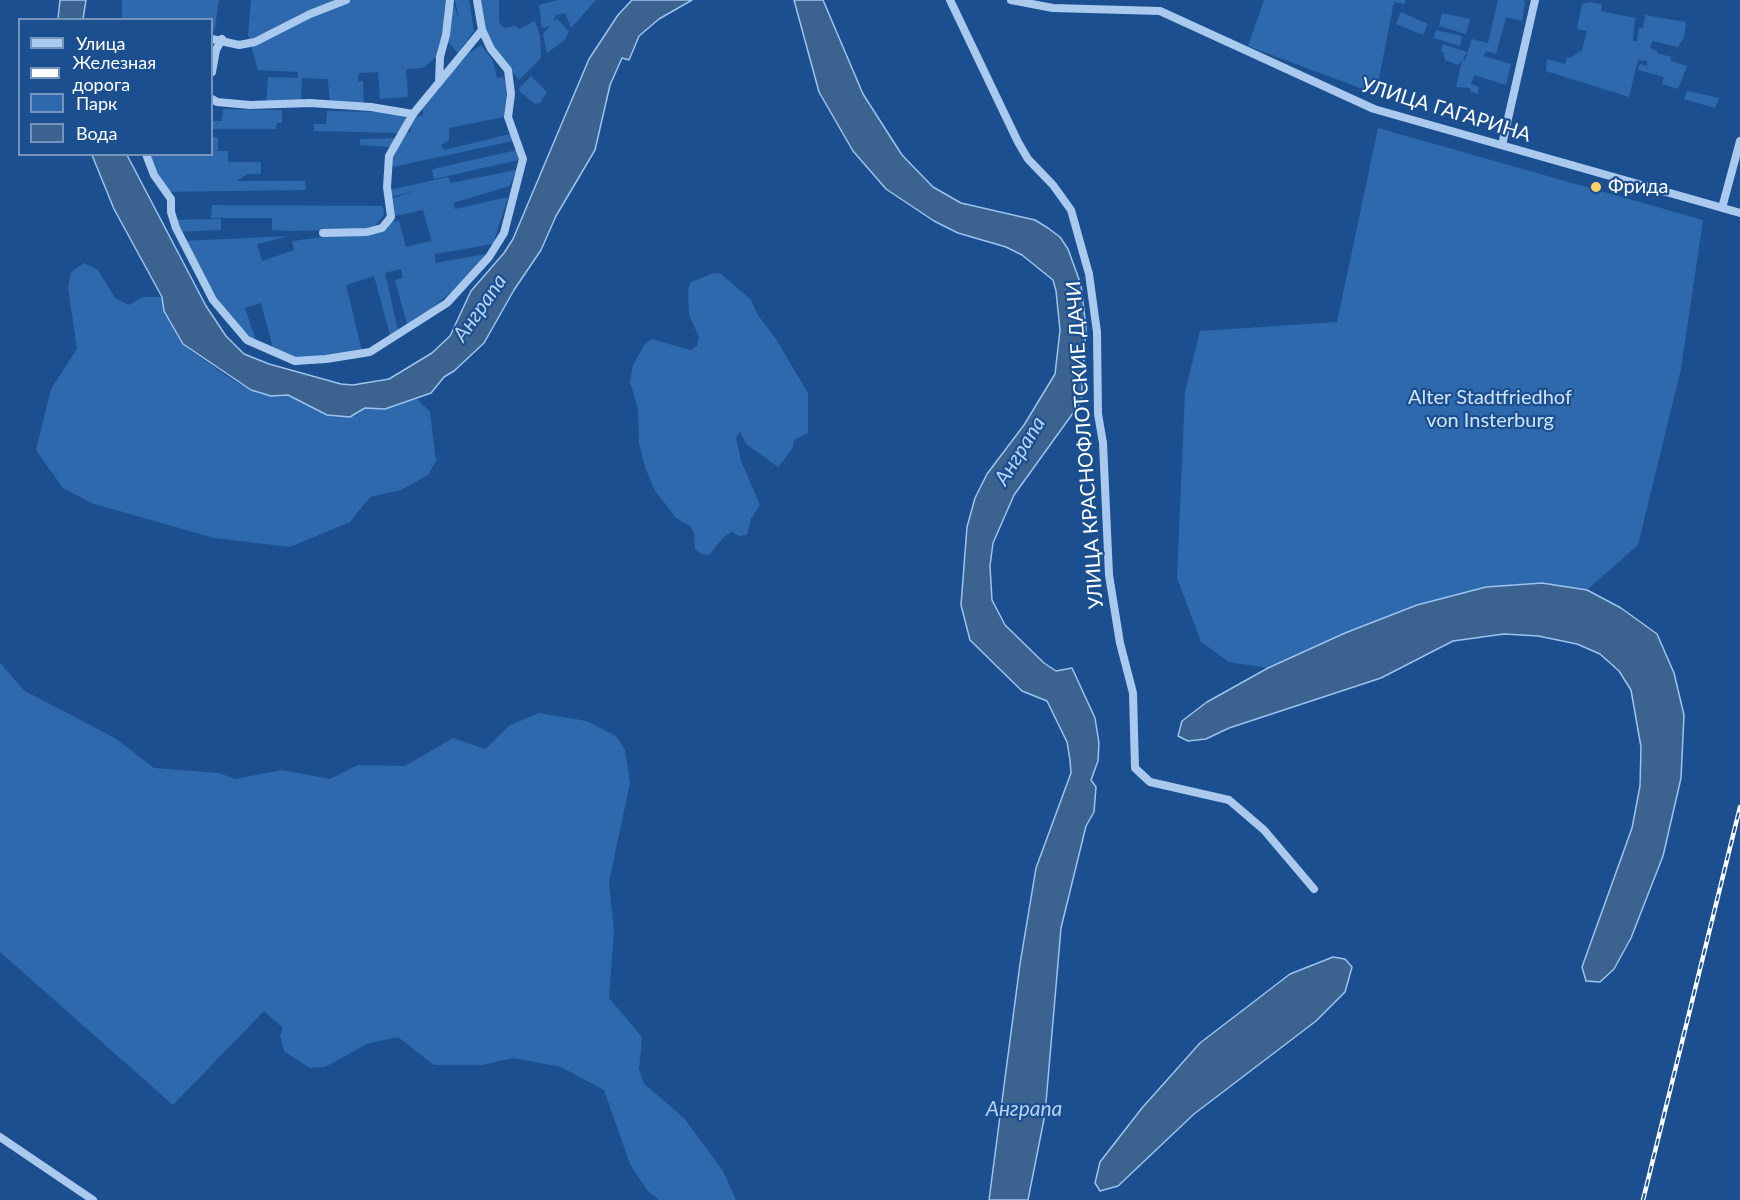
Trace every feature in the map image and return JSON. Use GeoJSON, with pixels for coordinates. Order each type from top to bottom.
{"type":"FeatureCollection","features":[{"type":"Feature","properties":{"kind":"street"},"geometry":{"type":"LineString","coordinates":[[213,39],[222,39],[239,45],[255,42],[310,14],[346,0]]}},
{"type":"Feature","properties":{"kind":"street"},"geometry":{"type":"LineString","coordinates":[[439,82],[440,57],[446,35],[450,0]]}},
{"type":"Feature","properties":{"kind":"street"},"geometry":{"type":"LineString","coordinates":[[147,156],[154,175],[171,199],[171,213],[176,228],[213,300],[248,340],[295,361],[327,359],[370,352],[447,303],[489,257],[504,232],[523,159],[508,117],[511,94],[508,70],[491,49],[482,30],[477,0]]}},
{"type":"Feature","properties":{"kind":"street","name":"УЛИЦА КРАСНОФЛОТСКИЕ ДАЧИ"},"geometry":{"type":"LineString","coordinates":[[950,0],[1028,159],[1053,185],[1071,210],[1089,274],[1097,332],[1098,414],[1103,443],[1109,575],[1132,693],[1135,768],[1150,782],[1229,800],[1264,830],[1314,889]]}},
{"type":"Feature","properties":{"kind":"street","name":"УЛИЦА ГАГАРИНА"},"geometry":{"type":"LineString","coordinates":[[1011,0],[1053,8],[1160,11],[1374,109],[1740,213]]}},
{"type":"Feature","properties":{"kind":"street"},"geometry":{"type":"LineString","coordinates":[[1502,145],[1535,0]]}},
{"type":"Feature","properties":{"kind":"street"},"geometry":{"type":"LineString","coordinates":[[323,232],[367,232],[382,228],[391,217],[387,187],[389,156],[413,114],[482,30]]}},
{"type":"Feature","properties":{"kind":"street"},"geometry":{"type":"LineString","coordinates":[[213,66],[216,50],[222,39]]}},
{"type":"Feature","properties":{"kind":"street"},"geometry":{"type":"LineString","coordinates":[[213,100],[250,105],[310,103],[371,107],[413,114]]}},
{"type":"Feature","properties":{"kind":"street"},"geometry":{"type":"LineString","coordinates":[[1722,208],[1740,141]]}},
{"type":"Feature","properties":{"kind":"street"},"geometry":{"type":"LineString","coordinates":[[0,1137],[93,1199]]}},
{"type":"Feature","properties":{"kind":"green space"},"geometry":{"type":"Polygon","coordinates":[[[122,0],[219,0],[213,31],[213,18],[122,18],[122,0]]]}},
{"type":"Feature","properties":{"kind":"green space"},"geometry":{"type":"Polygon","coordinates":[[[251,0],[452,0],[459,19],[455,0],[469,0],[474,31],[458,53],[448,42],[446,49],[423,68],[406,69],[408,97],[380,99],[378,72],[359,73],[358,81],[363,81],[364,105],[330,105],[328,79],[302,78],[301,104],[266,104],[268,77],[298,78],[298,72],[258,70],[248,34],[251,0]]]}},
{"type":"Feature","properties":{"kind":"green space"},"geometry":{"type":"Polygon","coordinates":[[[478,0],[499,0],[499,22],[503,28],[516,26],[519,29],[535,21],[540,37],[541,58],[519,80],[485,38],[478,0]]]}},
{"type":"Feature","properties":{"kind":"green space"},"geometry":{"type":"Polygon","coordinates":[[[558,0],[596,0],[571,28],[565,13],[556,15],[554,21],[557,19],[569,31],[565,40],[547,53],[543,34],[550,26],[542,28],[539,5],[558,0]]]}},
{"type":"Feature","properties":{"kind":"green space"},"geometry":{"type":"Polygon","coordinates":[[[1264,0],[1405,0],[1405,4],[1394,2],[1376,94],[1248,46],[1264,0]]]}},
{"type":"Feature","properties":{"kind":"green space"},"geometry":{"type":"Polygon","coordinates":[[[1498,0],[1524,0],[1525,3],[1522,21],[1506,17],[1496,54],[1486,51],[1484,56],[1511,64],[1506,85],[1474,75],[1471,84],[1479,87],[1477,94],[1470,91],[1470,88],[1456,87],[1462,60],[1458,65],[1445,60],[1444,53],[1441,51],[1443,44],[1467,52],[1463,59],[1465,60],[1472,39],[1488,43],[1498,0]]]}},
{"type":"Feature","properties":{"kind":"green space"},"geometry":{"type":"Polygon","coordinates":[[[1590,2],[1602,4],[1601,11],[1635,18],[1633,41],[1637,41],[1639,27],[1643,28],[1645,15],[1686,22],[1684,37],[1678,47],[1652,41],[1650,48],[1657,53],[1671,57],[1671,61],[1687,66],[1678,89],[1662,84],[1664,77],[1638,70],[1640,64],[1647,66],[1647,61],[1638,60],[1629,97],[1546,71],[1547,59],[1565,64],[1567,57],[1570,58],[1582,50],[1587,31],[1577,29],[1582,4],[1590,2]]]}},
{"type":"Feature","properties":{"kind":"green space"},"geometry":{"type":"Polygon","coordinates":[[[1401,12],[1428,24],[1423,35],[1396,24],[1401,12]]]}},
{"type":"Feature","properties":{"kind":"green space"},"geometry":{"type":"Polygon","coordinates":[[[1442,13],[1470,19],[1466,34],[1439,26],[1442,13]]]}},
{"type":"Feature","properties":{"kind":"green space"},"geometry":{"type":"Polygon","coordinates":[[[1436,30],[1462,36],[1460,46],[1434,38],[1436,30]]]}},
{"type":"Feature","properties":{"kind":"green space"},"geometry":{"type":"Polygon","coordinates":[[[481,45],[493,61],[497,78],[503,77],[507,85],[504,117],[449,128],[449,140],[441,145],[444,150],[510,134],[513,141],[388,168],[405,133],[410,132],[413,115],[423,116],[423,110],[417,110],[428,102],[462,58],[481,45]]]}},
{"type":"Feature","properties":{"kind":"green space"},"geometry":{"type":"Polygon","coordinates":[[[531,76],[547,92],[540,103],[535,104],[518,90],[531,76]]]}},
{"type":"Feature","properties":{"kind":"green space"},"geometry":{"type":"Polygon","coordinates":[[[1687,91],[1719,98],[1715,108],[1684,99],[1687,91]]]}},
{"type":"Feature","properties":{"kind":"green space"},"geometry":{"type":"Polygon","coordinates":[[[223,109],[282,110],[282,123],[277,123],[276,129],[213,129],[213,121],[222,121],[223,109]]]}},
{"type":"Feature","properties":{"kind":"green space"},"geometry":{"type":"Polygon","coordinates":[[[327,111],[407,114],[400,133],[314,131],[314,124],[326,124],[327,111]]]}},
{"type":"Feature","properties":{"kind":"green space","name":"Alter Stadtfriedhof von Insterburg"},"geometry":{"type":"Polygon","coordinates":[[[1378,128],[1703,220],[1681,369],[1638,545],[1587,590],[1542,583],[1486,587],[1417,605],[1345,633],[1268,668],[1229,662],[1201,642],[1177,578],[1185,392],[1200,331],[1337,322],[1378,128]]]}},
{"type":"Feature","properties":{"kind":"green space"},"geometry":{"type":"Polygon","coordinates":[[[213,137],[218,137],[218,151],[228,151],[228,162],[261,162],[261,174],[248,174],[236,181],[305,181],[306,190],[163,192],[144,156],[213,156],[213,137]]]}},
{"type":"Feature","properties":{"kind":"green space"},"geometry":{"type":"Polygon","coordinates":[[[397,138],[390,147],[360,145],[360,139],[397,138]]]}},
{"type":"Feature","properties":{"kind":"green space"},"geometry":{"type":"Polygon","coordinates":[[[517,150],[519,160],[434,179],[432,170],[437,168],[517,150]]]}},
{"type":"Feature","properties":{"kind":"green space"},"geometry":{"type":"Polygon","coordinates":[[[516,170],[510,186],[453,203],[455,209],[508,197],[493,244],[435,254],[435,263],[486,254],[465,280],[431,309],[407,324],[395,280],[403,278],[401,269],[385,273],[398,330],[390,335],[374,276],[346,285],[362,351],[291,363],[275,356],[261,303],[245,308],[257,344],[222,314],[182,241],[290,236],[257,244],[262,261],[294,250],[292,241],[386,229],[389,222],[399,221],[406,247],[431,241],[433,246],[423,210],[391,217],[390,199],[415,191],[390,197],[389,190],[448,177],[451,183],[516,170]]]}},
{"type":"Feature","properties":{"kind":"green space"},"geometry":{"type":"Polygon","coordinates":[[[212,205],[383,206],[384,215],[375,226],[366,229],[272,230],[272,218],[211,218],[212,205]]]}},
{"type":"Feature","properties":{"kind":"green space"},"geometry":{"type":"Polygon","coordinates":[[[221,219],[221,230],[176,232],[172,220],[221,219]]]}},
{"type":"Feature","properties":{"kind":"green space"},"geometry":{"type":"Polygon","coordinates":[[[84,263],[98,270],[115,298],[129,305],[142,297],[162,297],[165,311],[191,351],[234,381],[260,394],[288,395],[318,411],[345,417],[356,416],[365,408],[385,409],[417,399],[430,412],[436,461],[428,475],[401,490],[370,497],[350,522],[290,547],[214,538],[91,503],[63,488],[36,450],[51,389],[77,349],[68,288],[71,272],[84,263]]]}},
{"type":"Feature","properties":{"kind":"green space"},"geometry":{"type":"Polygon","coordinates":[[[714,273],[721,274],[751,300],[757,314],[776,339],[808,393],[808,433],[794,440],[793,448],[778,467],[746,444],[740,431],[736,438],[741,461],[760,505],[751,519],[747,535],[739,536],[732,532],[725,536],[709,555],[701,554],[695,549],[694,533],[690,526],[676,518],[655,491],[645,467],[639,443],[638,409],[630,382],[633,365],[645,344],[652,339],[690,350],[697,346],[699,337],[689,315],[688,290],[691,282],[714,273]]]}},
{"type":"Feature","properties":{"kind":"green space"},"geometry":{"type":"Polygon","coordinates":[[[0,663],[25,691],[115,738],[154,768],[219,773],[235,779],[282,770],[330,779],[358,765],[405,766],[453,738],[485,749],[510,725],[539,713],[587,721],[616,736],[625,750],[630,783],[609,882],[614,931],[609,998],[642,1037],[639,1069],[644,1084],[684,1118],[723,1171],[736,1200],[659,1200],[647,1190],[630,1164],[604,1090],[561,1067],[514,1058],[482,1065],[434,1065],[398,1037],[367,1044],[325,1067],[310,1068],[284,1051],[280,1036],[283,1028],[264,1011],[173,1105],[0,952],[0,663]]]}},
{"type":"Feature","properties":{"kind":"water"},"geometry":{"type":"Polygon","coordinates":[[[60,0],[86,0],[83,18],[58,18],[60,0]]]}},
{"type":"Feature","properties":{"kind":"water","name":"Анграпа"},"geometry":{"type":"Polygon","coordinates":[[[632,0],[692,0],[659,19],[639,36],[629,60],[622,58],[610,85],[595,150],[556,216],[541,250],[514,290],[484,343],[454,371],[444,377],[431,393],[385,409],[365,408],[350,417],[327,415],[288,395],[271,396],[251,390],[183,344],[164,311],[162,297],[114,209],[92,156],[128,156],[206,306],[226,336],[244,354],[269,364],[341,384],[353,385],[389,379],[432,353],[450,336],[471,291],[513,239],[589,59],[618,15],[632,0]]]}},
{"type":"Feature","properties":{"kind":"water","name":"Анграпа"},"geometry":{"type":"Polygon","coordinates":[[[794,0],[823,0],[863,94],[902,155],[933,187],[961,203],[1035,220],[1048,228],[1060,237],[1068,249],[1081,285],[1086,328],[1081,402],[1014,495],[993,543],[990,566],[992,600],[1005,625],[1044,663],[1056,671],[1072,668],[1095,718],[1099,743],[1098,761],[1091,780],[1096,787],[1094,812],[1086,826],[1061,928],[1045,1114],[1028,1200],[989,1200],[1020,964],[1036,868],[1071,773],[1070,760],[1067,742],[1047,701],[1022,691],[970,640],[961,605],[967,527],[975,498],[987,474],[1024,425],[1055,374],[1060,330],[1056,291],[1053,280],[1022,255],[1006,247],[958,233],[934,221],[886,189],[853,151],[819,92],[794,0]]]}},
{"type":"Feature","properties":{"kind":"water"},"geometry":{"type":"Polygon","coordinates":[[[1542,583],[1587,590],[1621,608],[1657,634],[1674,673],[1684,715],[1681,778],[1663,856],[1631,938],[1614,969],[1600,982],[1586,981],[1582,967],[1632,828],[1640,786],[1641,747],[1631,690],[1619,671],[1600,654],[1577,644],[1538,636],[1504,634],[1453,641],[1381,678],[1229,728],[1206,739],[1188,741],[1178,736],[1182,721],[1207,702],[1268,668],[1345,633],[1417,605],[1486,587],[1542,583]]]}},
{"type":"Feature","properties":{"kind":"water"},"geometry":{"type":"Polygon","coordinates":[[[1333,957],[1345,959],[1352,967],[1345,992],[1316,1021],[1194,1114],[1118,1186],[1100,1191],[1095,1183],[1100,1162],[1142,1108],[1200,1043],[1290,974],[1333,957]]]}},
{"type":"Feature","properties":{"kind":"railway"},"geometry":{"type":"LineString","coordinates":[[1643,1200],[1740,807]]}},
{"type":"Feature","properties":{"kind":"place","name":"Фрида"},"geometry":{"type":"Point","coordinates":[1596,187]}}]}
